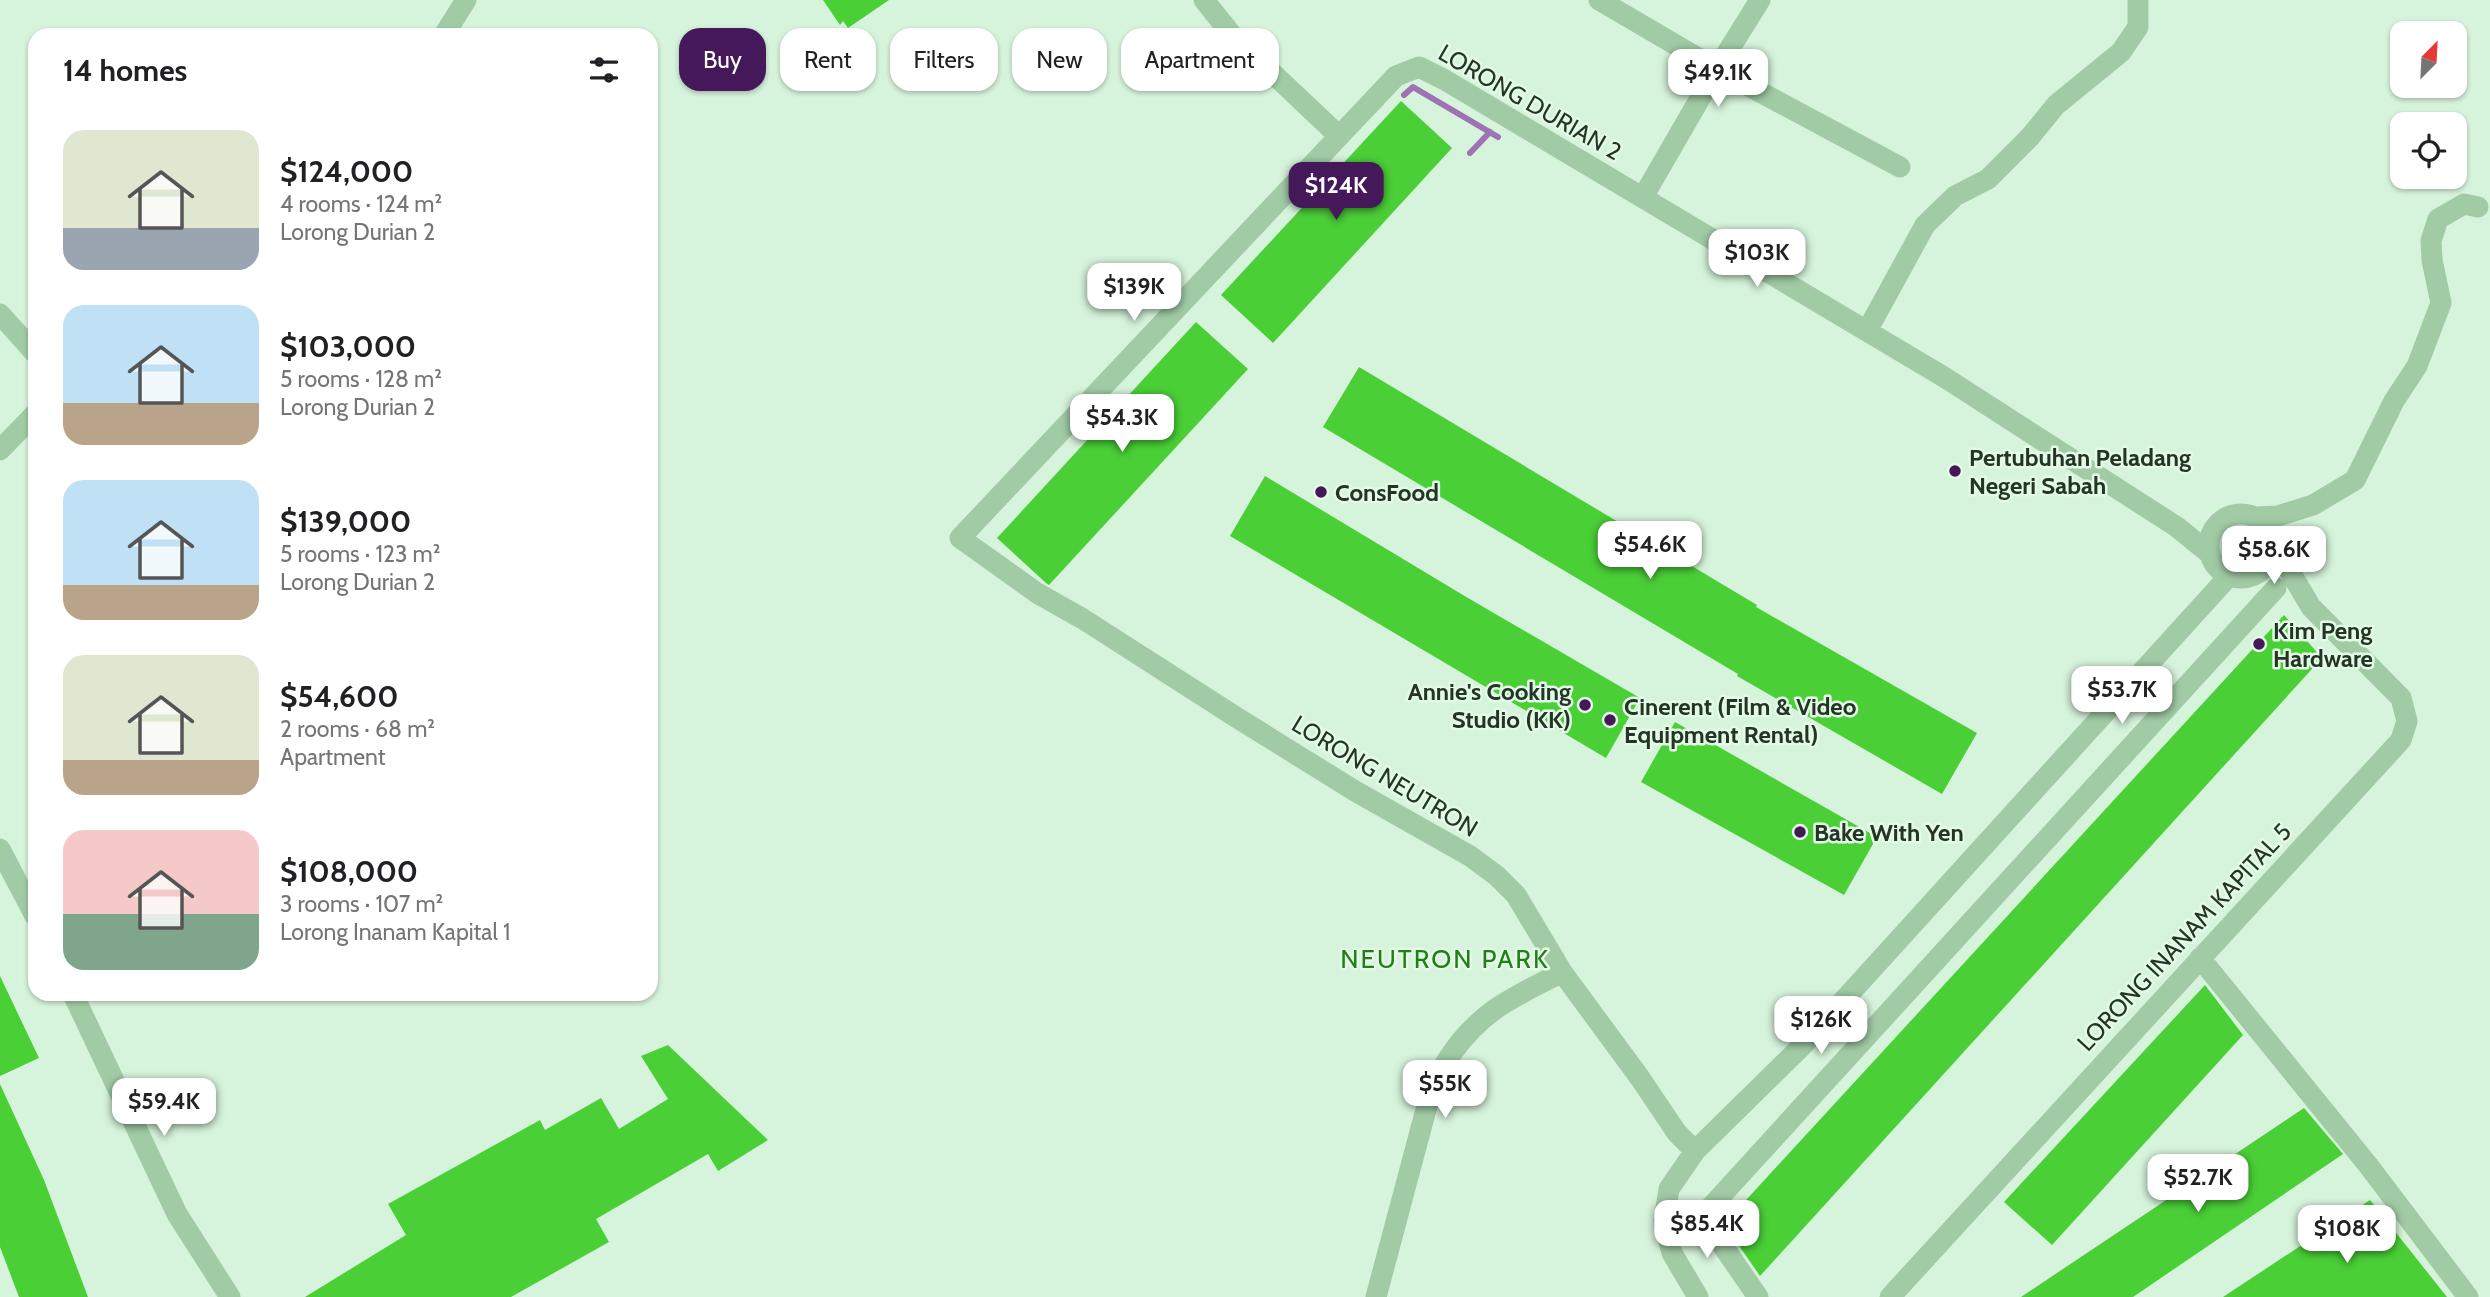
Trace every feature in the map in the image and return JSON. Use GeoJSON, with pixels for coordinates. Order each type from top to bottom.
{"type":"FeatureCollection","features":[{"type":"Feature","properties":{"kind":"street"},"geometry":{"type":"LineString","coordinates":[[448,28],[466,0]]}},
{"type":"Feature","properties":{"kind":"street"},"geometry":{"type":"LineString","coordinates":[[1204,0],[1232,35],[1339,136]]}},
{"type":"Feature","properties":{"kind":"street"},"geometry":{"type":"LineString","coordinates":[[1599,0],[1717,69],[1900,167]]}},
{"type":"Feature","properties":{"kind":"street"},"geometry":{"type":"LineString","coordinates":[[1643,197],[1760,0]]}},
{"type":"Feature","properties":{"kind":"street"},"geometry":{"type":"LineString","coordinates":[[1867,331],[1925,225],[1955,196],[1988,179],[2031,137],[2056,106],[2121,52],[2138,27],[2138,0]]}},
{"type":"Feature","properties":{"kind":"street","name":"LORONG DURIAN 2"},"geometry":{"type":"LineString","coordinates":[[960,538],[1396,76],[1419,67],[1446,80],[1944,377],[2177,527],[2209,553]]}},
{"type":"Feature","properties":{"kind":"street"},"geometry":{"type":"LineString","coordinates":[[2177,527],[2234,514],[2278,516],[2313,505],[2355,480],[2394,401],[2417,366],[2441,303],[2431,242],[2438,219],[2464,204],[2478,207]]}},
{"type":"Feature","properties":{"kind":"street"},"geometry":{"type":"LineString","coordinates":[[0,314],[28,345]]}},
{"type":"Feature","properties":{"kind":"street"},"geometry":{"type":"LineString","coordinates":[[0,450],[28,421]]}},
{"type":"Feature","properties":{"kind":"street"},"geometry":{"type":"LineString","coordinates":[[2234,514],[2216,524],[2208,543],[2213,563],[2229,576],[2251,577],[2268,564],[2273,543],[2270,532],[2256,517]]}},
{"type":"Feature","properties":{"kind":"street","name":"LORONG NEUTRON"},"geometry":{"type":"LineString","coordinates":[[960,538],[1056,605],[1355,790],[1402,815],[1497,876],[1516,895],[1562,972],[1677,1133],[1695,1151]]}},
{"type":"Feature","properties":{"kind":"street","name":"LORONG INANAM KAPITAL 5"},"geometry":{"type":"LineString","coordinates":[[1890,1297],[2401,740],[2407,721],[2402,698],[2311,607],[2273,543]]}},
{"type":"Feature","properties":{"kind":"street"},"geometry":{"type":"LineString","coordinates":[[1699,1297],[1672,1253],[1664,1222],[1668,1189],[1695,1151],[1803,1045],[2229,576]]}},
{"type":"Feature","properties":{"kind":"street","name":"LORONG INANAM KAPITAL 5"},"geometry":{"type":"LineString","coordinates":[[2251,577],[2311,607]]}},
{"type":"Feature","properties":{"kind":"street"},"geometry":{"type":"LineString","coordinates":[[1758,1297],[1707,1223],[1709,1209],[2276,588]]}},
{"type":"Feature","properties":{"kind":"street"},"geometry":{"type":"LineString","coordinates":[[0,849],[28,903]]}},
{"type":"Feature","properties":{"kind":"street"},"geometry":{"type":"LineString","coordinates":[[2200,958],[2368,1165],[2468,1297]]}},
{"type":"Feature","properties":{"kind":"street"},"geometry":{"type":"LineString","coordinates":[[1376,1297],[1428,1102],[1443,1066],[1456,1046],[1495,1010],[1562,972]]}},
{"type":"Feature","properties":{"kind":"street"},"geometry":{"type":"LineString","coordinates":[[76,1001],[177,1214],[230,1297]]}},
{"type":"Feature","properties":{"kind":"shaded area"},"geometry":{"type":"Polygon","coordinates":[[[2238,532],[2248,536],[2252,546],[2248,556],[2238,560],[2228,556],[2224,546],[2228,536],[2238,532]]]}},
{"type":"Feature","properties":{"kind":"building"},"geometry":{"type":"Polygon","coordinates":[[[823,0],[889,0],[848,28],[843,21],[840,25],[823,0]]]}},
{"type":"Feature","properties":{"kind":"building"},"geometry":{"type":"Polygon","coordinates":[[[1401,101],[1452,148],[1273,343],[1221,295],[1401,101]]]}},
{"type":"Feature","properties":{"kind":"building"},"geometry":{"type":"Polygon","coordinates":[[[1196,322],[1248,369],[1049,585],[997,538],[1196,322]]]}},
{"type":"Feature","properties":{"kind":"building"},"geometry":{"type":"Polygon","coordinates":[[[1359,367],[1757,605],[1756,607],[1977,733],[1942,794],[1737,676],[1738,674],[1323,427],[1359,367]]]}},
{"type":"Feature","properties":{"kind":"building"},"geometry":{"type":"Polygon","coordinates":[[[1265,476],[1640,698],[1606,758],[1230,536],[1265,476]]]}},
{"type":"Feature","properties":{"kind":"building"},"geometry":{"type":"Polygon","coordinates":[[[2284,615],[2322,658],[1760,1276],[1724,1224],[2284,615]]]}},
{"type":"Feature","properties":{"kind":"building"},"geometry":{"type":"Polygon","coordinates":[[[1675,722],[1877,837],[1844,895],[1641,782],[1675,722]]]}},
{"type":"Feature","properties":{"kind":"building"},"geometry":{"type":"Polygon","coordinates":[[[0,976],[39,1058],[0,1076],[0,976]]]}},
{"type":"Feature","properties":{"kind":"building"},"geometry":{"type":"Polygon","coordinates":[[[2205,985],[2243,1035],[2052,1245],[2004,1202],[2205,985]]]}},
{"type":"Feature","properties":{"kind":"building"},"geometry":{"type":"Polygon","coordinates":[[[668,1045],[768,1140],[718,1171],[708,1154],[596,1219],[609,1242],[511,1297],[305,1297],[406,1235],[388,1204],[540,1120],[545,1130],[601,1098],[619,1129],[668,1099],[641,1056],[668,1045]]]}},
{"type":"Feature","properties":{"kind":"building"},"geometry":{"type":"Polygon","coordinates":[[[0,1084],[44,1180],[88,1297],[19,1297],[0,1247],[0,1084]]]}},
{"type":"Feature","properties":{"kind":"building"},"geometry":{"type":"Polygon","coordinates":[[[2304,1108],[2343,1154],[2133,1297],[2021,1297],[2304,1108]]]}},
{"type":"Feature","properties":{"kind":"building"},"geometry":{"type":"Polygon","coordinates":[[[2370,1200],[2447,1297],[2223,1297],[2370,1200]]]}},
{"type":"Feature","properties":{"kind":"waterway"},"geometry":{"type":"LineString","coordinates":[[1404,95],[1413,87],[1498,137]]}},
{"type":"Feature","properties":{"kind":"waterway"},"geometry":{"type":"LineString","coordinates":[[1470,153],[1490,132]]}},
{"type":"Feature","properties":{"kind":"place","name":"Pertubuhan Peladang Negeri Sabah"},"geometry":{"type":"Point","coordinates":[1955,471]}},
{"type":"Feature","properties":{"kind":"place","name":"ConsFood"},"geometry":{"type":"Point","coordinates":[1321,492]}},
{"type":"Feature","properties":{"kind":"place","name":"Kim Peng Hardware"},"geometry":{"type":"Point","coordinates":[2259,644]}},
{"type":"Feature","properties":{"kind":"place","name":"Annie's Cooking Studio (KK)"},"geometry":{"type":"Point","coordinates":[1585,705]}},
{"type":"Feature","properties":{"kind":"place","name":"Cinerent (Film & Video Equipment Rental)"},"geometry":{"type":"Point","coordinates":[1610,720]}},
{"type":"Feature","properties":{"kind":"place","name":"Bake With Yen"},"geometry":{"type":"Point","coordinates":[1800,832]}},
{"type":"Feature","properties":{"kind":"district","name":"NEUTRON PARK"},"geometry":{"type":"Point","coordinates":[1445,959]}}]}
